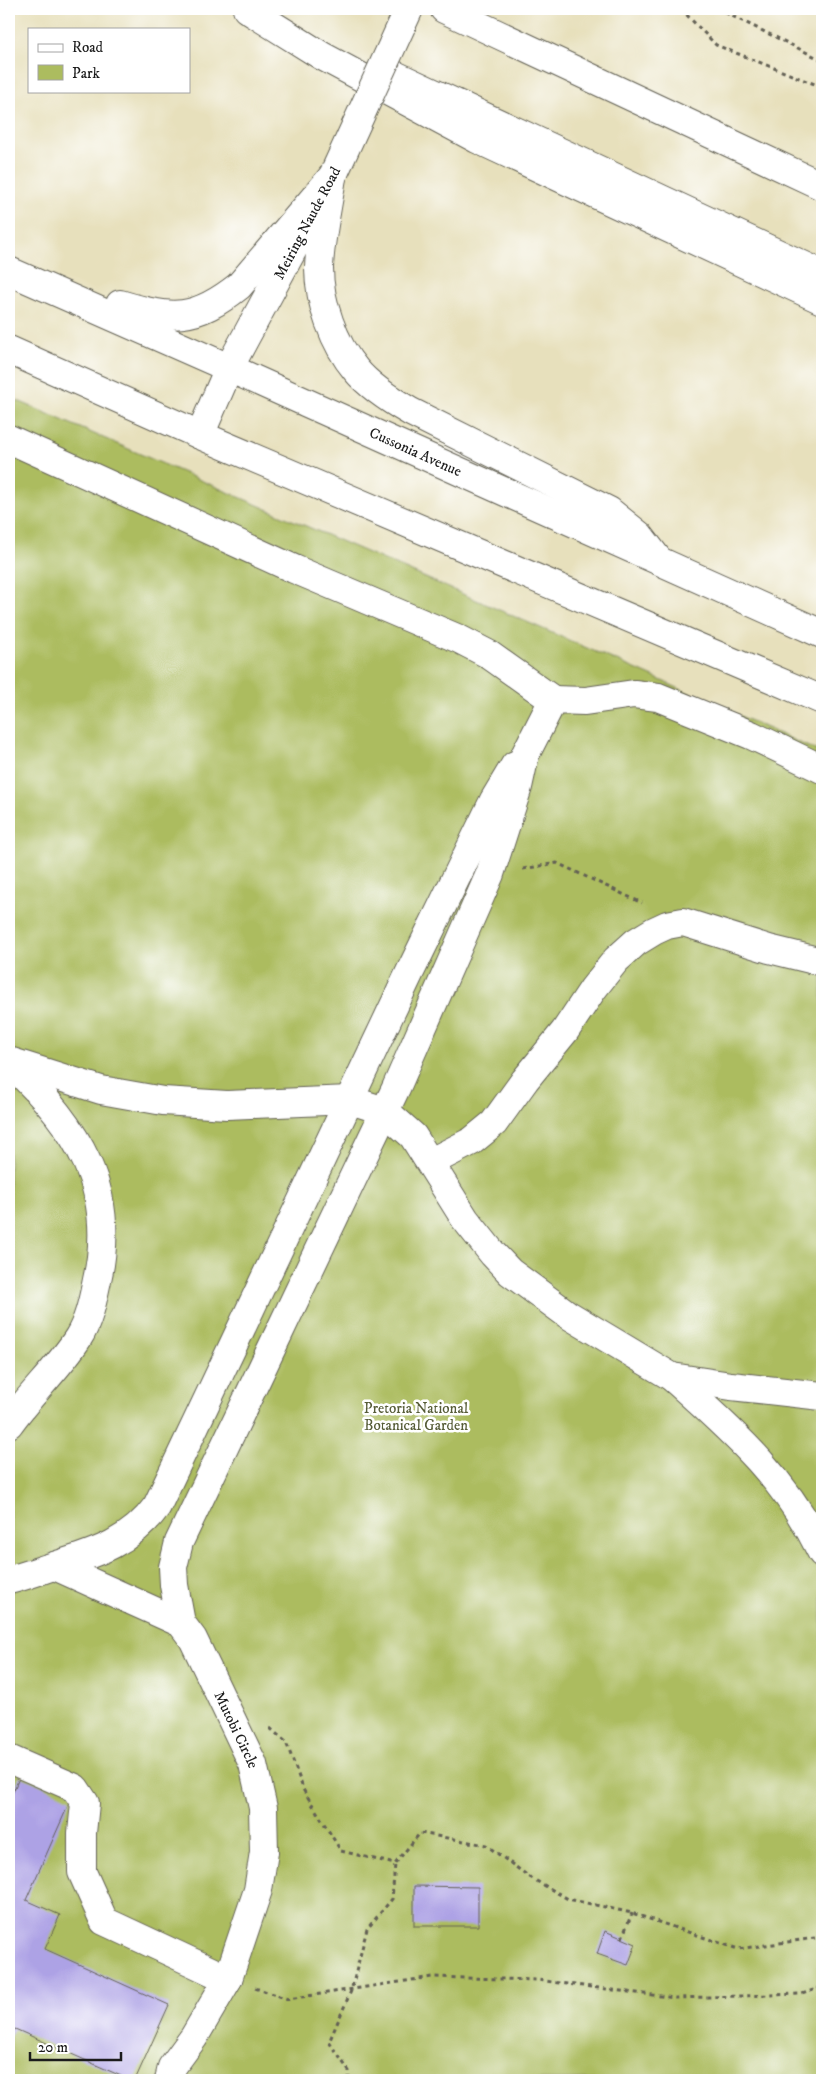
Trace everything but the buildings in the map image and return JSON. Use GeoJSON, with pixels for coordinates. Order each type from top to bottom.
{"type":"FeatureCollection","features":[{"type":"Feature","properties":{"kind":"main road"},"geometry":{"type":"LineString","coordinates":[[247,9],[322,56],[477,138],[822,300]]}},
{"type":"Feature","properties":{"kind":"main road"},"geometry":{"type":"LineString","coordinates":[[252,9],[822,274]]}},
{"type":"Feature","properties":{"kind":"main road","name":"Meiring Naude Road"},"geometry":{"type":"LineString","coordinates":[[200,435],[229,368],[334,174],[409,9]]}},
{"type":"Feature","properties":{"kind":"main road"},"geometry":{"type":"LineString","coordinates":[[444,9],[822,186]]}},
{"type":"Feature","properties":{"kind":"main road"},"geometry":{"type":"LineString","coordinates":[[9,271],[158,315],[190,314],[223,299],[239,286],[334,174]]}},
{"type":"Feature","properties":{"kind":"main road"},"geometry":{"type":"LineString","coordinates":[[334,174],[321,251],[320,288],[328,317],[344,355],[358,372],[392,401],[411,412],[609,511],[640,536],[659,562]]}},
{"type":"Feature","properties":{"kind":"main road","name":"Cussonia Avenue"},"geometry":{"type":"LineString","coordinates":[[9,271],[822,634]]}},
{"type":"Feature","properties":{"kind":"main road"},"geometry":{"type":"LineString","coordinates":[[9,350],[200,435],[822,700]]}},
{"type":"Feature","properties":{"kind":"main road"},"geometry":{"type":"LineString","coordinates":[[9,439],[294,569],[459,639],[488,654],[553,700],[585,701],[634,694],[658,698],[751,735],[822,769]]}},
{"type":"Feature","properties":{"kind":"main road"},"geometry":{"type":"LineString","coordinates":[[181,1624],[172,1567],[179,1542],[385,1111],[490,874],[518,787],[525,755],[553,700]]}},
{"type":"Feature","properties":{"kind":"main road"},"geometry":{"type":"LineString","coordinates":[[9,1580],[79,1559],[117,1542],[146,1521],[157,1506],[494,800],[514,766],[525,755]]}},
{"type":"Feature","properties":{"kind":"main road"},"geometry":{"type":"LineString","coordinates":[[432,1162],[472,1141],[494,1123],[525,1080],[561,1037],[593,989],[616,960],[636,942],[654,931],[667,925],[683,922],[769,949],[822,962]]}},
{"type":"Feature","properties":{"kind":"main road"},"geometry":{"type":"LineString","coordinates":[[9,1061],[101,1090],[163,1101],[228,1105],[350,1100],[385,1111],[413,1136],[432,1162],[465,1219],[510,1272],[567,1314],[672,1377],[729,1429],[774,1476],[795,1504],[822,1553]]}},
{"type":"Feature","properties":{"kind":"main road"},"geometry":{"type":"LineString","coordinates":[[9,1061],[57,1112],[79,1145],[91,1171],[103,1226],[102,1260],[92,1302],[78,1337],[9,1424]]}},
{"type":"Feature","properties":{"kind":"main road"},"geometry":{"type":"LineString","coordinates":[[672,1377],[730,1386],[822,1396]]}},
{"type":"Feature","properties":{"kind":"main road","name":"Mutobi Circle"},"geometry":{"type":"LineString","coordinates":[[55,1566],[181,1624],[193,1639],[253,1764],[263,1808],[264,1852],[258,1890],[228,1979],[194,2037],[172,2068],[169,2080]]}},
{"type":"Feature","properties":{"kind":"main road"},"geometry":{"type":"LineString","coordinates":[[9,1759],[75,1788],[85,1802],[82,1833],[82,1872],[104,1921],[228,1979]]}},
{"type":"Feature","properties":{"kind":"path"},"geometry":{"type":"LineString","coordinates":[[681,9],[716,45],[822,87]]}},
{"type":"Feature","properties":{"kind":"path"},"geometry":{"type":"LineString","coordinates":[[718,9],[822,60]]}},
{"type":"Feature","properties":{"kind":"path"},"geometry":{"type":"LineString","coordinates":[[490,874],[557,863],[683,922]]}},
{"type":"Feature","properties":{"kind":"path"},"geometry":{"type":"LineString","coordinates":[[266,1723],[286,1742],[304,1791],[341,1851],[395,1864]]}},
{"type":"Feature","properties":{"kind":"path"},"geometry":{"type":"LineString","coordinates":[[349,2080],[349,2071],[329,2042],[351,1991],[366,1929],[392,1899],[395,1864],[420,1833],[486,1845],[528,1876],[568,1899],[632,1913],[738,1949],[822,1937]]}},
{"type":"Feature","properties":{"kind":"path"},"geometry":{"type":"LineString","coordinates":[[622,1938],[632,1913]]}},
{"type":"Feature","properties":{"kind":"path"},"geometry":{"type":"LineString","coordinates":[[228,1979],[288,1999],[432,1978],[537,1980],[676,1998],[802,1994],[822,1987]]}},
{"type":"Feature","properties":{"kind":"green space","name":"Pretoria National Botanical Garden"},"geometry":{"type":"Polygon","coordinates":[[[9,397],[649,675],[822,753],[822,2080],[9,2080],[9,397]]]}}]}
